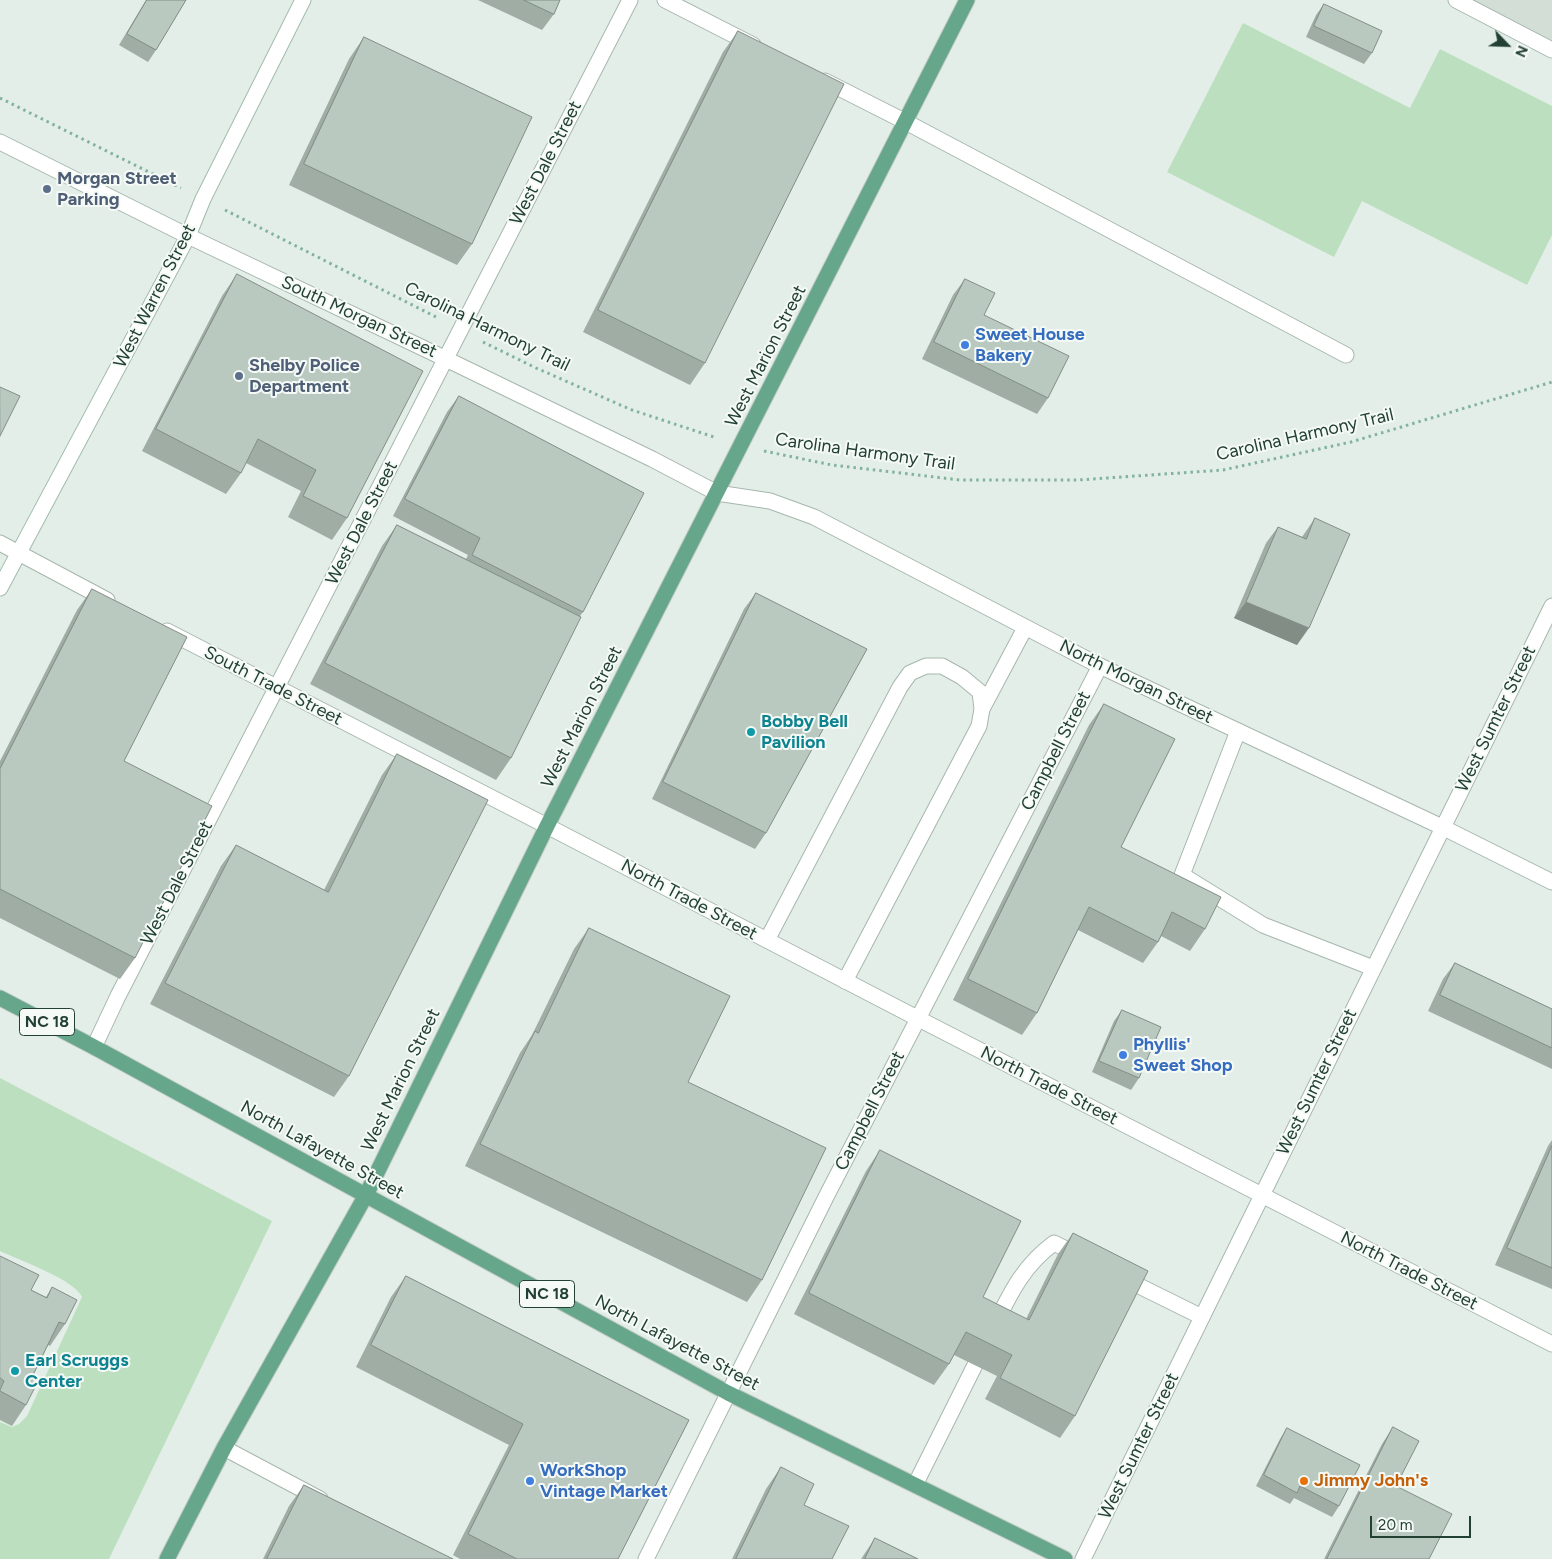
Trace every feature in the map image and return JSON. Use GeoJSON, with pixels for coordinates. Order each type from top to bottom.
{"type":"FeatureCollection","features":[{"type":"Feature","properties":{"kind":"main road","name":"West Marion Street"},"geometry":{"type":"LineString","coordinates":[[167,1559],[224,1448],[366,1195],[547,826],[967,0]]}},
{"type":"Feature","properties":{"kind":"main road","name":"NC 18"},"geometry":{"type":"LineString","coordinates":[[0,998],[94,1047]]}},
{"type":"Feature","properties":{"kind":"main road","name":"North Lafayette Street"},"geometry":{"type":"LineString","coordinates":[[94,1047],[728,1393],[1065,1559]]}},
{"type":"Feature","properties":{"kind":"street","name":"West Warren Street"},"geometry":{"type":"LineString","coordinates":[[0,588],[188,236],[203,199],[303,0]]}},
{"type":"Feature","properties":{"kind":"street","name":"West Dale Street"},"geometry":{"type":"LineString","coordinates":[[94,1047],[118,996],[630,0]]}},
{"type":"Feature","properties":{"kind":"street"},"geometry":{"type":"LineString","coordinates":[[665,0],[763,50]]}},
{"type":"Feature","properties":{"kind":"street"},"geometry":{"type":"LineString","coordinates":[[1456,0],[1552,50]]}},
{"type":"Feature","properties":{"kind":"street"},"geometry":{"type":"LineString","coordinates":[[808,72],[1346,355]]}},
{"type":"Feature","properties":{"kind":"street","name":"South Morgan Street"},"geometry":{"type":"LineString","coordinates":[[0,142],[188,236],[446,359],[717,492]]}},
{"type":"Feature","properties":{"kind":"street","name":"North Morgan Street"},"geometry":{"type":"LineString","coordinates":[[717,492],[770,501],[814,518],[1100,666],[1442,827],[1552,882]]}},
{"type":"Feature","properties":{"kind":"street"},"geometry":{"type":"LineString","coordinates":[[0,543],[119,606]]}},
{"type":"Feature","properties":{"kind":"street","name":"West Sumter Street"},"geometry":{"type":"LineString","coordinates":[[1083,1559],[1552,606]]}},
{"type":"Feature","properties":{"kind":"street","name":"South Trade Street"},"geometry":{"type":"LineString","coordinates":[[154,624],[547,826]]}},
{"type":"Feature","properties":{"kind":"street"},"geometry":{"type":"LineString","coordinates":[[982,709],[1025,628]]}},
{"type":"Feature","properties":{"kind":"street"},"geometry":{"type":"LineString","coordinates":[[767,940],[900,687],[910,673],[926,666],[942,666],[962,677],[980,692],[982,709],[979,726],[845,981]]}},
{"type":"Feature","properties":{"kind":"street","name":"Campbell Street"},"geometry":{"type":"LineString","coordinates":[[646,1559],[917,1018],[1100,666]]}},
{"type":"Feature","properties":{"kind":"street"},"geometry":{"type":"LineString","coordinates":[[1238,731],[1182,875],[1263,925],[1373,968]]}},
{"type":"Feature","properties":{"kind":"street","name":"North Trade Street"},"geometry":{"type":"LineString","coordinates":[[547,826],[1552,1344]]}},
{"type":"Feature","properties":{"kind":"street"},"geometry":{"type":"LineString","coordinates":[[992,1330],[1013,1287],[1029,1265],[1054,1243],[1089,1261]]}},
{"type":"Feature","properties":{"kind":"street"},"geometry":{"type":"LineString","coordinates":[[1107,1270],[1202,1317]]}},
{"type":"Feature","properties":{"kind":"street"},"geometry":{"type":"LineString","coordinates":[[915,1485],[975,1365]]}},
{"type":"Feature","properties":{"kind":"street"},"geometry":{"type":"LineString","coordinates":[[224,1448],[330,1504]]}},
{"type":"Feature","properties":{"kind":"path","name":"Carolina Harmony Trail"},"geometry":{"type":"LineString","coordinates":[[0,98],[536,368],[632,410],[741,446],[832,464],[960,480],[1078,480],[1223,470],[1352,442],[1552,382]]}},
{"type":"Feature","properties":{"kind":"shaded area"},"geometry":{"type":"Polygon","coordinates":[[[1456,0],[1552,0],[1552,49],[1456,0]]]}},
{"type":"Feature","properties":{"kind":"green space"},"geometry":{"type":"Polygon","coordinates":[[[1243,23],[1410,108],[1440,49],[1552,106],[1552,235],[1527,285],[1362,201],[1334,257],[1167,172],[1243,23]]]}},
{"type":"Feature","properties":{"kind":"green space"},"geometry":{"type":"Polygon","coordinates":[[[0,1078],[272,1221],[109,1559],[0,1559],[0,1422],[12,1427],[19,1424],[27,1416],[82,1297],[69,1284],[58,1277],[0,1251],[0,1078]]]}},
{"type":"Feature","properties":{"kind":"building"},"geometry":{"type":"Polygon","coordinates":[[[147,0],[186,0],[156,50],[127,34],[147,0]]]}},
{"type":"Feature","properties":{"kind":"building"},"geometry":{"type":"Polygon","coordinates":[[[524,0],[560,0],[554,14],[524,0]]]}},
{"type":"Feature","properties":{"kind":"building"},"geometry":{"type":"Polygon","coordinates":[[[1324,4],[1382,31],[1372,53],[1314,26],[1324,4]]]}},
{"type":"Feature","properties":{"kind":"building"},"geometry":{"type":"Polygon","coordinates":[[[738,31],[844,84],[705,363],[598,310],[738,31]]]}},
{"type":"Feature","properties":{"kind":"building"},"geometry":{"type":"Polygon","coordinates":[[[364,37],[532,117],[472,244],[304,164],[364,37]]]}},
{"type":"Feature","properties":{"kind":"building"},"geometry":{"type":"Polygon","coordinates":[[[237,274],[423,371],[347,518],[303,496],[316,470],[258,439],[241,473],[156,429],[237,274]]]}},
{"type":"Feature","properties":{"kind":"building"},"geometry":{"type":"Polygon","coordinates":[[[965,279],[995,293],[984,315],[1069,356],[1048,398],[934,342],[965,279]]]}},
{"type":"Feature","properties":{"kind":"building"},"geometry":{"type":"Polygon","coordinates":[[[0,387],[20,396],[0,436],[0,387]]]}},
{"type":"Feature","properties":{"kind":"building"},"geometry":{"type":"Polygon","coordinates":[[[459,396],[644,493],[583,612],[472,555],[480,538],[405,499],[459,396]]]}},
{"type":"Feature","properties":{"kind":"building"},"geometry":{"type":"Polygon","coordinates":[[[1315,518],[1350,534],[1309,628],[1246,602],[1278,527],[1306,539],[1315,518]]]}},
{"type":"Feature","properties":{"kind":"building"},"geometry":{"type":"Polygon","coordinates":[[[397,525],[581,617],[511,758],[325,663],[397,525]]]}},
{"type":"Feature","properties":{"kind":"building"},"geometry":{"type":"Polygon","coordinates":[[[92,589],[187,637],[124,761],[212,806],[135,958],[0,889],[0,769],[92,589]]]}},
{"type":"Feature","properties":{"kind":"building","name":"Bobby Bell Pavilion"},"geometry":{"type":"Polygon","coordinates":[[[756,593],[867,649],[766,833],[663,782],[756,593]]]}},
{"type":"Feature","properties":{"kind":"building"},"geometry":{"type":"Polygon","coordinates":[[[1104,704],[1175,739],[1121,847],[1221,897],[1205,929],[1172,912],[1158,942],[1089,907],[1037,1013],[968,979],[1104,704]]]}},
{"type":"Feature","properties":{"kind":"building"},"geometry":{"type":"Polygon","coordinates":[[[397,754],[488,800],[349,1076],[165,983],[236,845],[328,892],[397,754]]]}},
{"type":"Feature","properties":{"kind":"building"},"geometry":{"type":"Polygon","coordinates":[[[589,928],[730,996],[688,1082],[826,1148],[762,1280],[480,1144],[535,1031],[538,1033],[589,928]]]}},
{"type":"Feature","properties":{"kind":"building"},"geometry":{"type":"Polygon","coordinates":[[[1455,963],[1552,1009],[1552,1048],[1440,995],[1455,963]]]}},
{"type":"Feature","properties":{"kind":"building","name":"Phyllis' Sweet Shop"},"geometry":{"type":"Polygon","coordinates":[[[1122,1010],[1161,1027],[1139,1078],[1099,1061],[1122,1010]]]}},
{"type":"Feature","properties":{"kind":"building"},"geometry":{"type":"Polygon","coordinates":[[[1552,1146],[1552,1268],[1507,1248],[1552,1146]]]}},
{"type":"Feature","properties":{"kind":"building"},"geometry":{"type":"Polygon","coordinates":[[[880,1150],[1021,1221],[983,1297],[1029,1320],[1073,1233],[1148,1271],[1075,1416],[1000,1378],[1012,1355],[966,1332],[949,1364],[809,1293],[880,1150]]]}},
{"type":"Feature","properties":{"kind":"building"},"geometry":{"type":"Polygon","coordinates":[[[0,1256],[39,1275],[31,1290],[47,1298],[52,1287],[77,1300],[65,1324],[59,1322],[33,1375],[39,1379],[26,1405],[0,1391],[4,1381],[0,1378],[0,1256]]]}},
{"type":"Feature","properties":{"kind":"building"},"geometry":{"type":"Polygon","coordinates":[[[406,1276],[689,1420],[618,1559],[517,1559],[468,1534],[523,1424],[371,1345],[406,1276]]]}},
{"type":"Feature","properties":{"kind":"building"},"geometry":{"type":"Polygon","coordinates":[[[1393,1427],[1419,1441],[1396,1486],[1452,1514],[1429,1559],[1327,1559],[1393,1427]]]}},
{"type":"Feature","properties":{"kind":"building","name":"Jimmy John's"},"geometry":{"type":"Polygon","coordinates":[[[1287,1428],[1360,1465],[1339,1506],[1300,1486],[1297,1493],[1264,1475],[1287,1428]]]}},
{"type":"Feature","properties":{"kind":"building"},"geometry":{"type":"Polygon","coordinates":[[[781,1467],[814,1484],[804,1505],[849,1526],[832,1559],[736,1559],[781,1467]]]}},
{"type":"Feature","properties":{"kind":"building"},"geometry":{"type":"Polygon","coordinates":[[[304,1485],[453,1559],[267,1559],[304,1485]]]}},
{"type":"Feature","properties":{"kind":"building"},"geometry":{"type":"Polygon","coordinates":[[[875,1538],[918,1559],[865,1559],[875,1538]]]}},
{"type":"Feature","properties":{"kind":"place","name":"Morgan Street Parking"},"geometry":{"type":"Point","coordinates":[47,189]}},
{"type":"Feature","properties":{"kind":"place","name":"Sweet House Bakery"},"geometry":{"type":"Point","coordinates":[965,345]}},
{"type":"Feature","properties":{"kind":"place","name":"Shelby Police Department"},"geometry":{"type":"Point","coordinates":[239,376]}},
{"type":"Feature","properties":{"kind":"place","name":"Bobby Bell Pavilion"},"geometry":{"type":"Point","coordinates":[751,732]}},
{"type":"Feature","properties":{"kind":"place","name":"Phyllis' Sweet Shop"},"geometry":{"type":"Point","coordinates":[1123,1055]}},
{"type":"Feature","properties":{"kind":"place","name":"Earl Scruggs Center"},"geometry":{"type":"Point","coordinates":[15,1371]}},
{"type":"Feature","properties":{"kind":"place","name":"WorkShop Vintage Market"},"geometry":{"type":"Point","coordinates":[530,1481]}},
{"type":"Feature","properties":{"kind":"place","name":"Jimmy John's"},"geometry":{"type":"Point","coordinates":[1304,1481]}}]}
